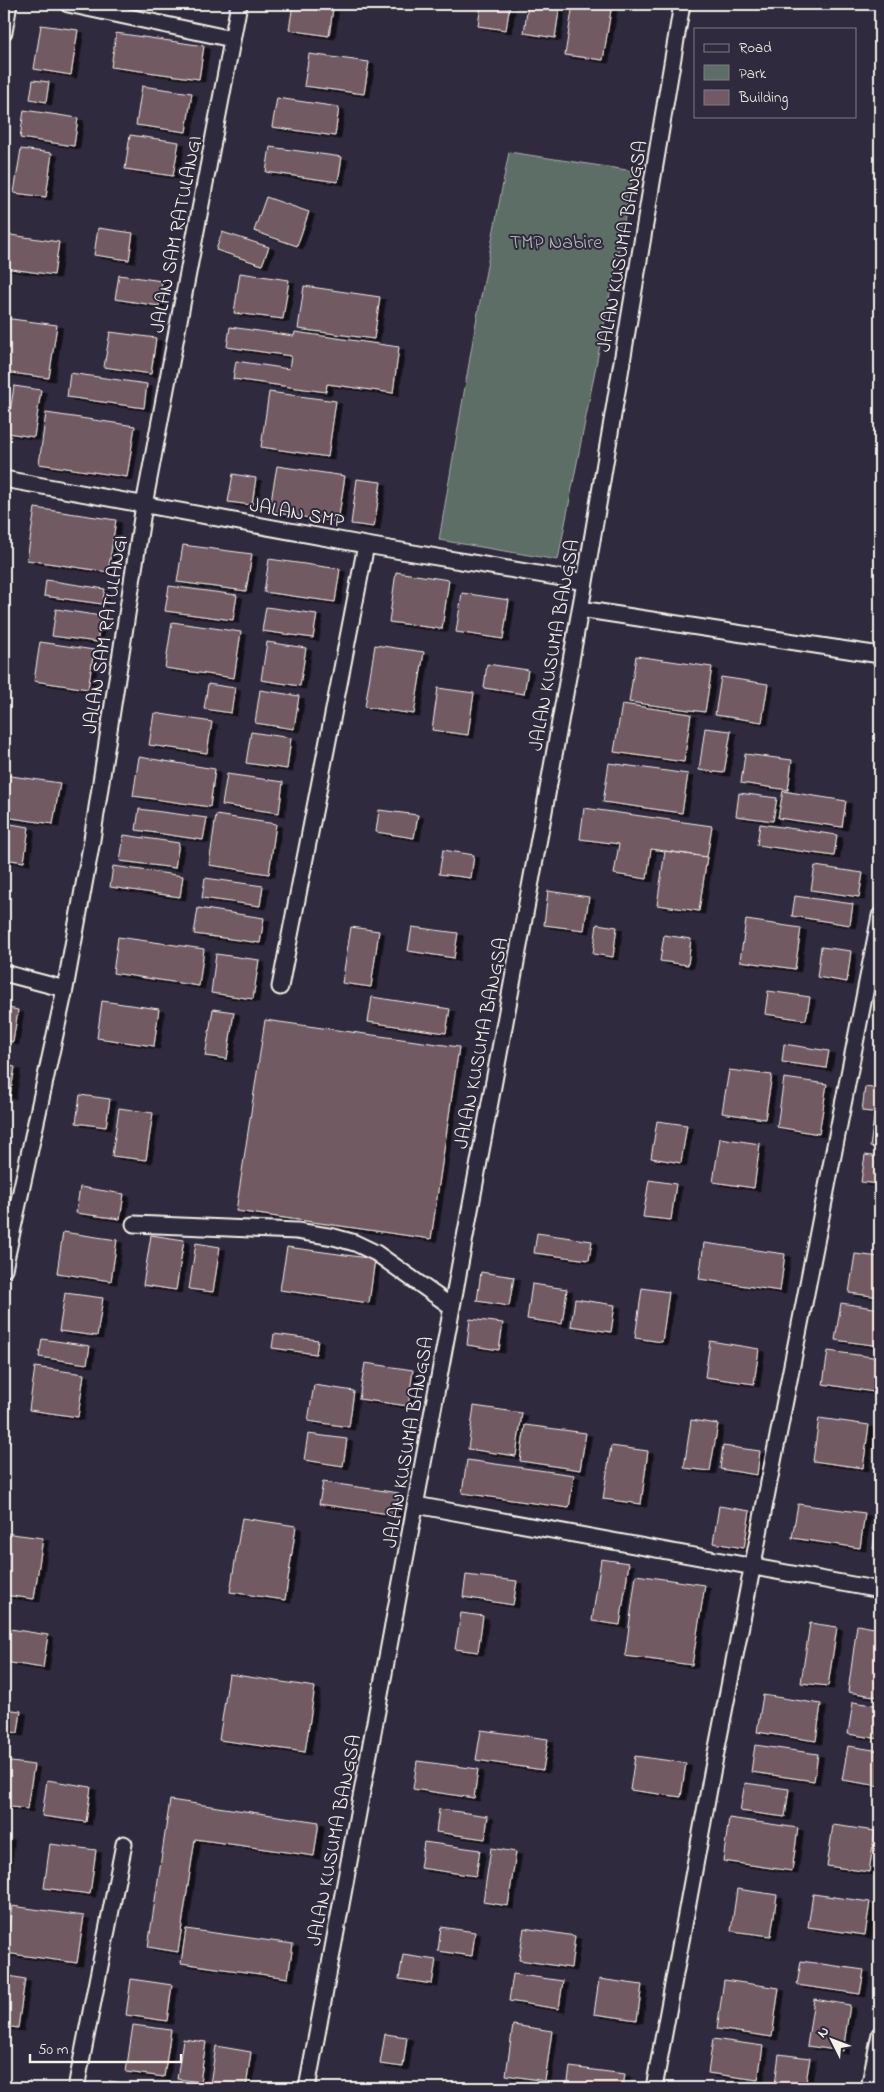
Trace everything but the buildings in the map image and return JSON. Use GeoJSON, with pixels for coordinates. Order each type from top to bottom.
{"type":"FeatureCollection","features":[{"type":"Feature","properties":{"kind":"street"},"geometry":{"type":"LineString","coordinates":[[4,32],[9,4]]}},
{"type":"Feature","properties":{"kind":"street"},"geometry":{"type":"LineString","coordinates":[[68,4],[232,39]]}},
{"type":"Feature","properties":{"kind":"street","name":"JALAN SAM RATULANGI"},"geometry":{"type":"LineString","coordinates":[[4,1269],[65,989],[93,836],[144,506],[239,4]]}},
{"type":"Feature","properties":{"kind":"street","name":"JALAN KUSUMA BANGSA"},"geometry":{"type":"LineString","coordinates":[[307,2088],[585,582],[682,4]]}},
{"type":"Feature","properties":{"kind":"street","name":"JALAN SMP"},"geometry":{"type":"LineString","coordinates":[[4,479],[144,506],[585,582]]}},
{"type":"Feature","properties":{"kind":"street"},"geometry":{"type":"LineString","coordinates":[[280,987],[366,545]]}},
{"type":"Feature","properties":{"kind":"street"},"geometry":{"type":"LineString","coordinates":[[580,609],[880,655]]}},
{"type":"Feature","properties":{"kind":"street"},"geometry":{"type":"LineString","coordinates":[[654,2088],[752,1565],[880,916]]}},
{"type":"Feature","properties":{"kind":"street"},"geometry":{"type":"LineString","coordinates":[[4,972],[65,989]]}},
{"type":"Feature","properties":{"kind":"street"},"geometry":{"type":"LineString","coordinates":[[134,1224],[297,1231],[334,1237],[355,1243],[376,1253],[452,1307]]}},
{"type":"Feature","properties":{"kind":"street"},"geometry":{"type":"LineString","coordinates":[[416,1505],[752,1565],[880,1590]]}},
{"type":"Feature","properties":{"kind":"street"},"geometry":{"type":"LineString","coordinates":[[76,2088],[124,1844]]}},
{"type":"Feature","properties":{"kind":"street"},"geometry":{"type":"LineString","coordinates":[[870,2088],[880,2034]]}},
{"type":"Feature","properties":{"kind":"green space","name":"TMP Nabire"},"geometry":{"type":"Polygon","coordinates":[[[509,152],[634,171],[558,560],[439,540],[475,328],[509,152]]]}}]}
